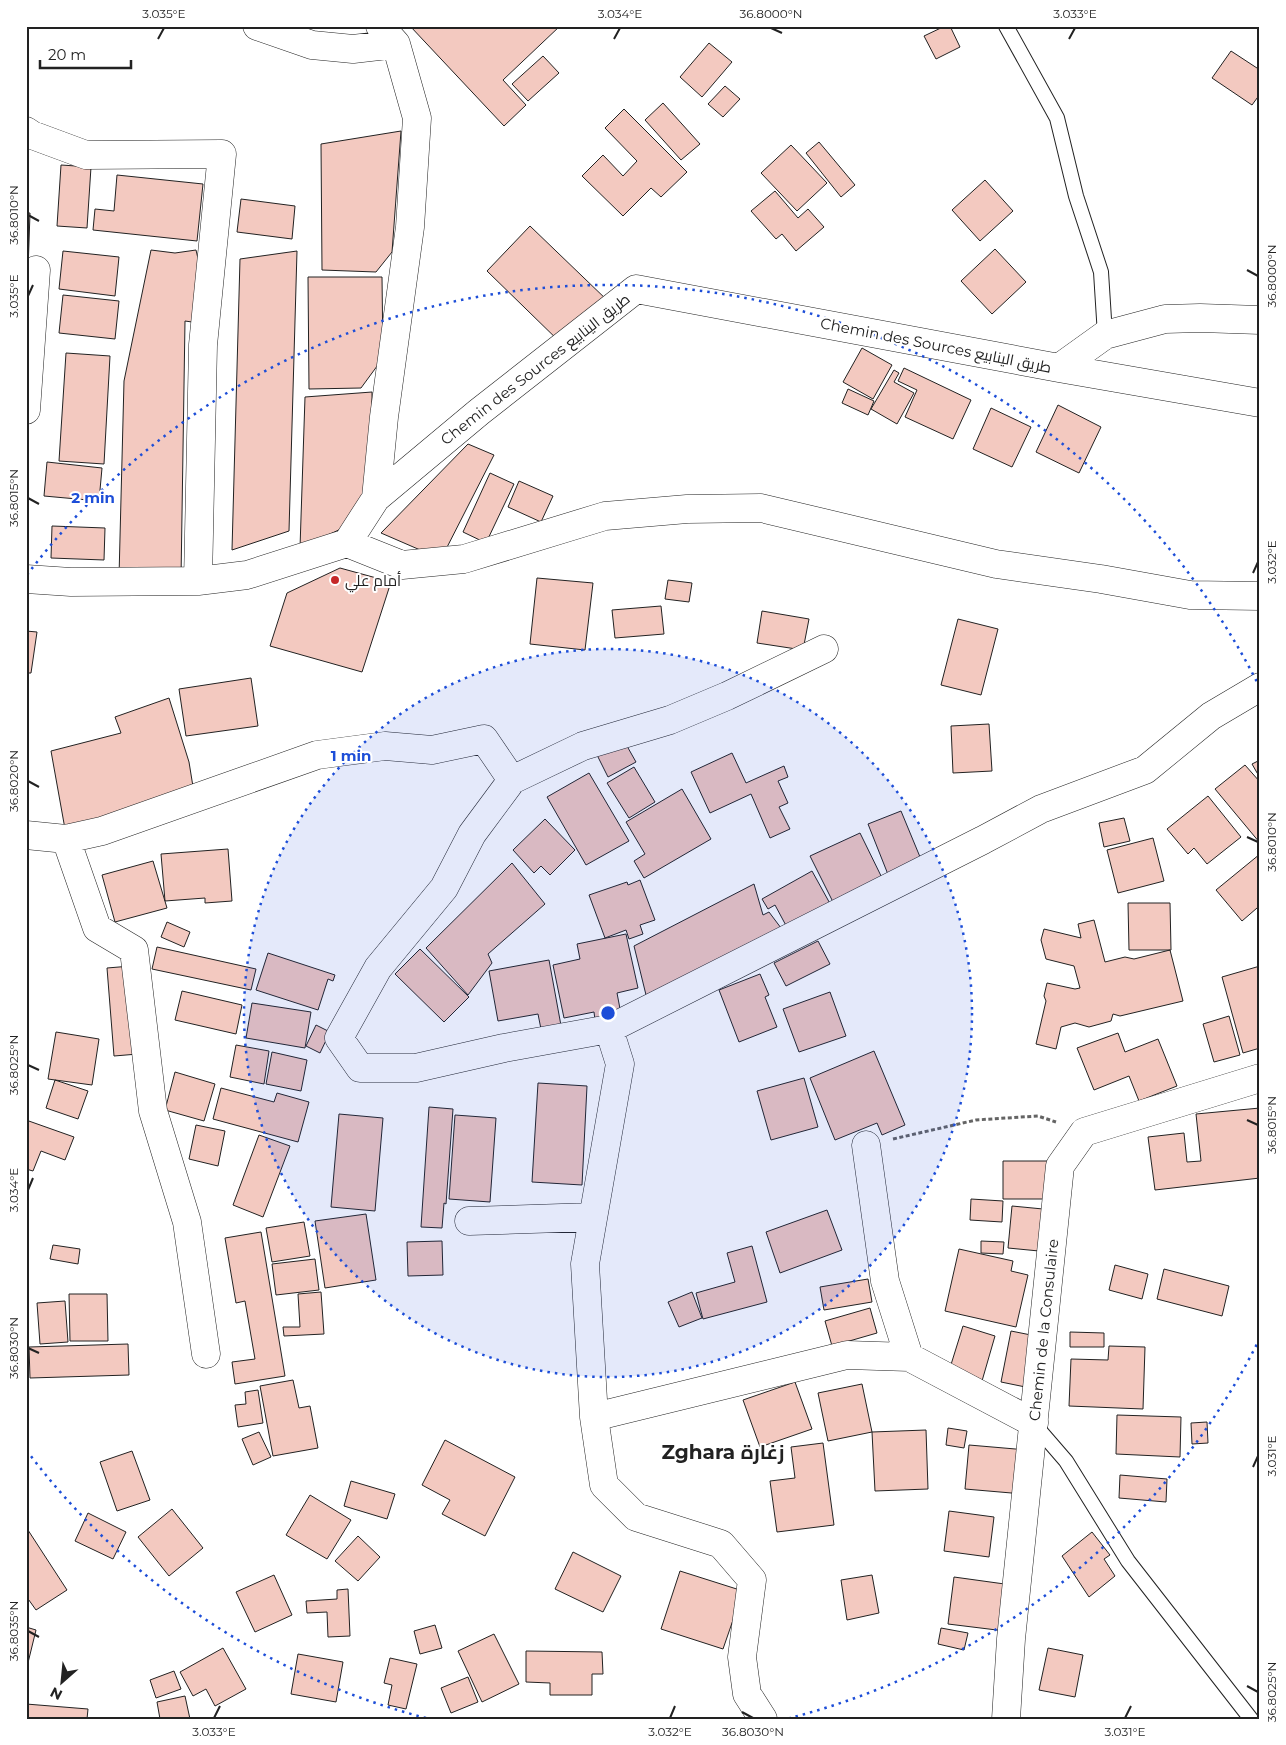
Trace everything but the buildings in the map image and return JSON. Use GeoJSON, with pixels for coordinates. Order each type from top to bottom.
{"type":"FeatureCollection","features":[{"type":"Feature","properties":{"kind":"street"},"geometry":{"type":"LineString","coordinates":[[257,26],[312,45],[353,49],[388,35],[417,118],[410,227],[384,416],[376,498]]}},
{"type":"Feature","properties":{"kind":"street"},"geometry":{"type":"LineString","coordinates":[[26,131],[86,155],[222,154],[204,346],[198,580]]}},
{"type":"Feature","properties":{"kind":"street"},"geometry":{"type":"LineString","coordinates":[[26,410],[36,270]]}},
{"type":"Feature","properties":{"kind":"street","name":"Chemin des Sources طريق الينابيع"},"geometry":{"type":"LineString","coordinates":[[347,543],[376,498],[479,412],[636,288],[1260,404]]}},
{"type":"Feature","properties":{"kind":"street"},"geometry":{"type":"LineString","coordinates":[[1059,368],[1105,335],[1165,319],[1260,320]]}},
{"type":"Feature","properties":{"kind":"street"},"geometry":{"type":"LineString","coordinates":[[26,579],[71,582],[198,580],[246,575],[347,543],[402,565],[464,559],[605,516],[687,509],[761,508],[996,564],[1101,579],[1190,595],[1260,596]]}},
{"type":"Feature","properties":{"kind":"street"},"geometry":{"type":"LineString","coordinates":[[824,649],[727,696],[670,720],[583,746],[512,780],[472,834],[444,888],[378,968],[339,1038],[360,1068],[416,1068],[504,1048],[609,1029],[983,840],[1040,809],[1144,770],[1211,716],[1260,687]]}},
{"type":"Feature","properties":{"kind":"street"},"geometry":{"type":"LineString","coordinates":[[26,835],[66,839],[102,831],[317,754],[385,746],[432,750],[484,739],[512,780]]}},
{"type":"Feature","properties":{"kind":"street"},"geometry":{"type":"LineString","coordinates":[[66,839],[97,928],[134,950],[153,1111],[187,1222],[206,1354]]}},
{"type":"Feature","properties":{"kind":"street"},"geometry":{"type":"LineString","coordinates":[[609,1029],[620,1064],[585,1264],[594,1417],[604,1484],[636,1517],[721,1544],[752,1580],[742,1657],[747,1694],[763,1719]]}},
{"type":"Feature","properties":{"kind":"street"},"geometry":{"type":"LineString","coordinates":[[1084,1132],[1260,1078]]}},
{"type":"Feature","properties":{"kind":"street","name":"Chemin de la Consulaire"},"geometry":{"type":"LineString","coordinates":[[1006,1719],[1010,1639],[1060,1166],[1084,1132]]}},
{"type":"Feature","properties":{"kind":"street"},"geometry":{"type":"LineString","coordinates":[[866,1145],[885,1281],[909,1357]]}},
{"type":"Feature","properties":{"kind":"street"},"geometry":{"type":"LineString","coordinates":[[469,1221],[592,1217]]}},
{"type":"Feature","properties":{"kind":"street"},"geometry":{"type":"LineString","coordinates":[[594,1417],[847,1355],[909,1357],[1034,1423]]}},
{"type":"Feature","properties":{"kind":"lane"},"geometry":{"type":"LineString","coordinates":[[1006,26],[1057,118],[1076,196],[1101,272],[1105,335]]}},
{"type":"Feature","properties":{"kind":"lane"},"geometry":{"type":"LineString","coordinates":[[1034,1423],[1066,1462],[1128,1561],[1252,1719]]}},
{"type":"Feature","properties":{"kind":"path"},"geometry":{"type":"LineString","coordinates":[[866,1145],[976,1120],[1038,1116],[1084,1132]]}},
{"type":"Feature","properties":{"kind":"place","name":"أمام علي"},"geometry":{"type":"Point","coordinates":[335,580]}},
{"type":"Feature","properties":{"kind":"district","name":"Zghara زغارة"},"geometry":{"type":"Point","coordinates":[723,1452]}}]}
